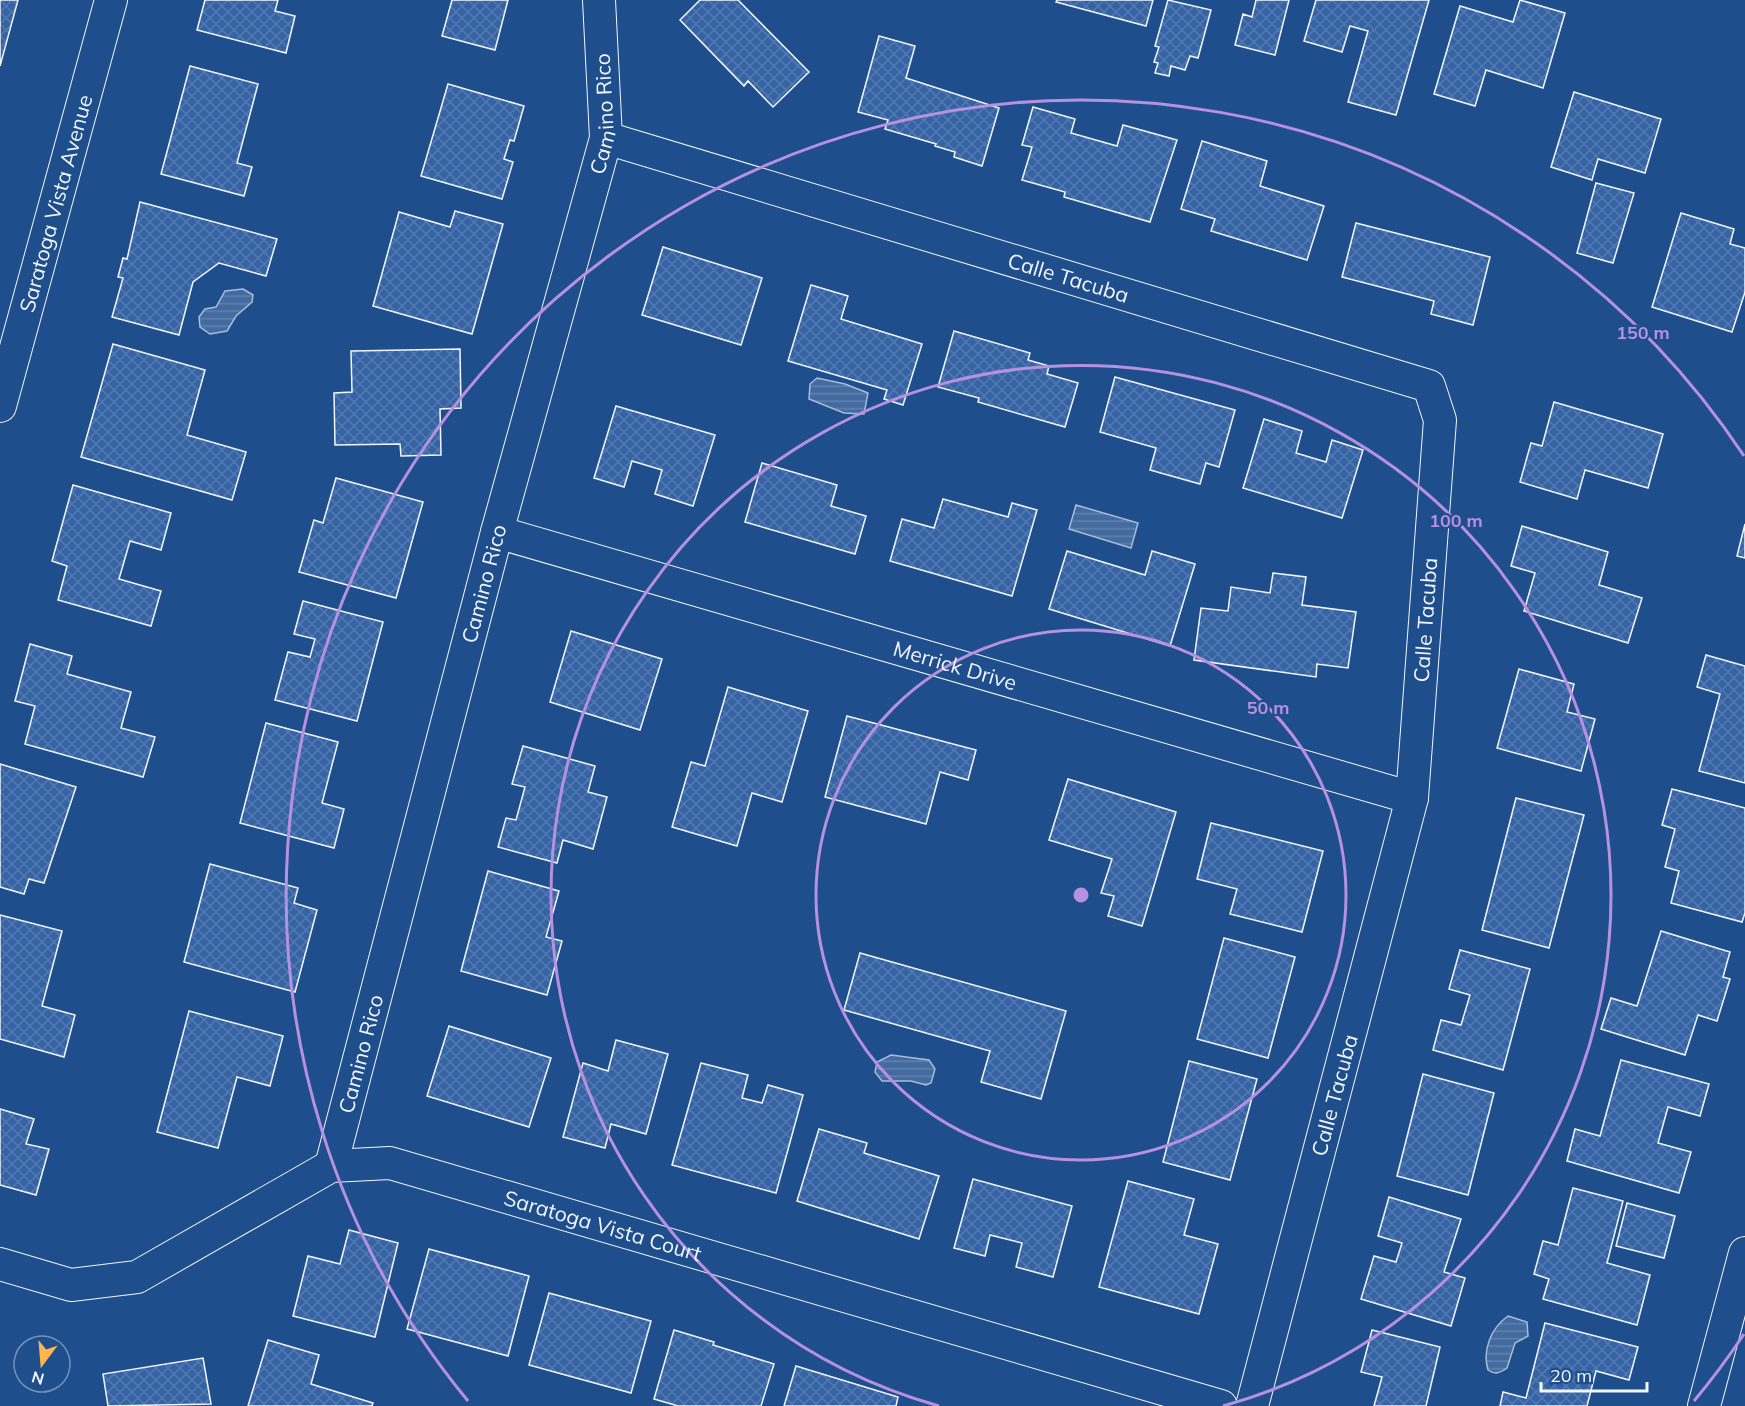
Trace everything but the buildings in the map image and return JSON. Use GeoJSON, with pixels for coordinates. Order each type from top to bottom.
{"type":"FeatureCollection","features":[{"type":"Feature","properties":{"kind":"street","name":"Saratoga Vista Avenue"},"geometry":{"type":"LineString","coordinates":[[0,406],[111,0]]}},
{"type":"Feature","properties":{"kind":"street","name":"Camino Rico"},"geometry":{"type":"LineString","coordinates":[[331,1166],[497,532],[606,138],[599,0]]}},
{"type":"Feature","properties":{"kind":"street","name":"Calle Tacuba"},"geometry":{"type":"LineString","coordinates":[[606,138],[1429,386],[1440,420],[1412,798],[1252,1406]]}},
{"type":"Feature","properties":{"kind":"street","name":"Merrick Drive"},"geometry":{"type":"LineString","coordinates":[[497,532],[1412,798]]}},
{"type":"Feature","properties":{"kind":"street","name":"Saratoga Vista Court"},"geometry":{"type":"LineString","coordinates":[[0,1264],[70,1285],[137,1277],[331,1166],[390,1163],[1221,1406]]}},
{"type":"Feature","properties":{"kind":"street"},"geometry":{"type":"LineString","coordinates":[[1704,1406],[1745,1253]]}},
{"type":"Feature","properties":{"kind":"water"},"geometry":{"type":"Polygon","coordinates":[[[243,289],[253,295],[252,302],[236,316],[227,331],[210,334],[200,327],[199,317],[205,309],[216,307],[225,291],[243,289]]]}},
{"type":"Feature","properties":{"kind":"water"},"geometry":{"type":"Polygon","coordinates":[[[817,378],[845,384],[868,393],[864,414],[844,413],[809,399],[810,384],[817,378]]]}},
{"type":"Feature","properties":{"kind":"water"},"geometry":{"type":"Polygon","coordinates":[[[1076,505],[1138,523],[1131,548],[1069,529],[1076,505]]]}},
{"type":"Feature","properties":{"kind":"water"},"geometry":{"type":"Polygon","coordinates":[[[891,1055],[929,1060],[935,1069],[931,1083],[926,1085],[911,1081],[882,1081],[875,1072],[877,1062],[891,1055]]]}},
{"type":"Feature","properties":{"kind":"water"},"geometry":{"type":"Polygon","coordinates":[[[1508,1316],[1527,1322],[1528,1336],[1515,1343],[1507,1368],[1495,1373],[1488,1370],[1487,1347],[1497,1327],[1508,1316]]]}}]}
